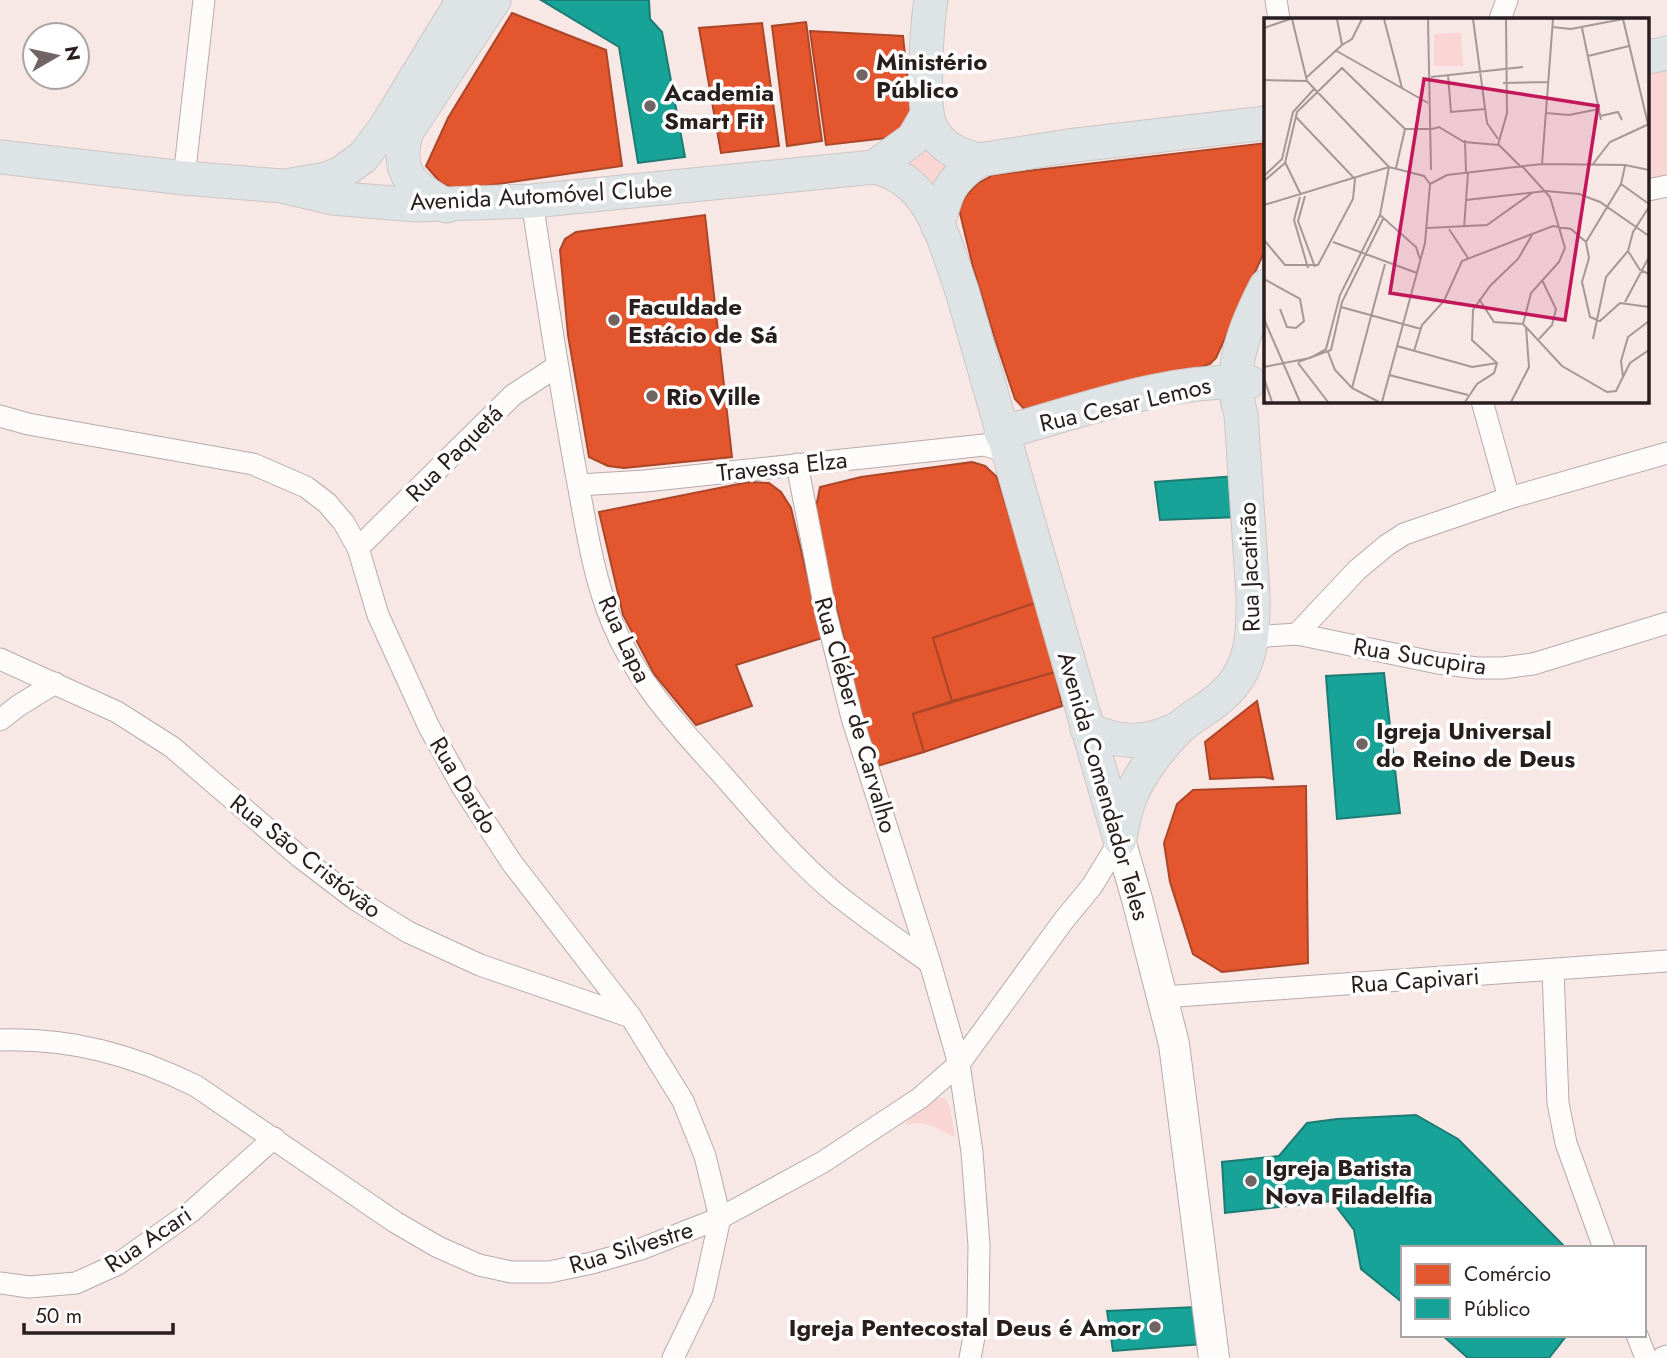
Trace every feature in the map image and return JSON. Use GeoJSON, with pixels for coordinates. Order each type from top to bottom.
{"type":"FeatureCollection","features":[{"type":"Feature","properties":{"kind":"main road"},"geometry":{"type":"LineString","coordinates":[[282,186],[333,176],[363,157],[385,128],[463,0]]}},
{"type":"Feature","properties":{"kind":"main road"},"geometry":{"type":"LineString","coordinates":[[447,206],[427,196],[411,181],[403,166],[402,147],[407,131],[494,0]]}},
{"type":"Feature","properties":{"kind":"main road"},"geometry":{"type":"LineString","coordinates":[[931,0],[927,50],[927,115],[931,127],[945,145],[966,157],[979,160],[1068,146],[1264,123]]}},
{"type":"Feature","properties":{"kind":"main road"},"geometry":{"type":"LineString","coordinates":[[874,167],[912,139],[927,115]]}},
{"type":"Feature","properties":{"kind":"main road","name":"Avenida Automóvel Clube"},"geometry":{"type":"LineString","coordinates":[[0,157],[282,186],[332,198],[447,206],[532,201],[874,167]]}},
{"type":"Feature","properties":{"kind":"main road"},"geometry":{"type":"LineString","coordinates":[[938,227],[943,200],[953,181],[979,160]]}},
{"type":"Feature","properties":{"kind":"main road","name":"Avenida Comendador Teles"},"geometry":{"type":"LineString","coordinates":[[874,167],[898,174],[909,181],[925,201],[938,227],[962,291],[997,443],[1120,840],[1174,1044],[1214,1358]]}},
{"type":"Feature","properties":{"kind":"main road","name":"Rua Jacatirão"},"geometry":{"type":"LineString","coordinates":[[1120,840],[1131,795],[1143,775],[1179,728],[1214,703],[1232,686],[1247,663],[1253,637],[1253,595],[1241,394],[1244,338],[1264,291]]}},
{"type":"Feature","properties":{"kind":"main road","name":"Rua Jacatirão"},"geometry":{"type":"LineString","coordinates":[[1241,394],[1264,346]]}},
{"type":"Feature","properties":{"kind":"main road","name":"Rua Cesar Lemos"},"geometry":{"type":"LineString","coordinates":[[997,443],[1181,403],[1241,394]]}},
{"type":"Feature","properties":{"kind":"main road"},"geometry":{"type":"LineString","coordinates":[[1087,729],[1123,741],[1158,737],[1179,728]]}},
{"type":"Feature","properties":{"kind":"street"},"geometry":{"type":"LineString","coordinates":[[184,178],[204,0]]}},
{"type":"Feature","properties":{"kind":"street"},"geometry":{"type":"LineString","coordinates":[[1276,0],[1279,18]]}},
{"type":"Feature","properties":{"kind":"street"},"geometry":{"type":"LineString","coordinates":[[1500,18],[1507,0]]}},
{"type":"Feature","properties":{"kind":"street","name":"Rua Lapa"},"geometry":{"type":"LineString","coordinates":[[532,201],[556,367],[599,583],[611,621],[628,657],[647,689],[687,737],[806,867],[835,893],[930,962]]}},
{"type":"Feature","properties":{"kind":"street","name":"Rua Paquetá"},"geometry":{"type":"LineString","coordinates":[[358,548],[513,395],[556,367]]}},
{"type":"Feature","properties":{"kind":"street"},"geometry":{"type":"LineString","coordinates":[[1482,402],[1509,498]]}},
{"type":"Feature","properties":{"kind":"street","name":"Rua Dardo"},"geometry":{"type":"LineString","coordinates":[[0,416],[28,424],[253,464],[306,487],[327,503],[344,523],[358,548],[378,615],[398,663],[463,788],[512,863],[631,1017],[682,1101],[705,1156],[720,1218],[703,1296],[673,1358]]}},
{"type":"Feature","properties":{"kind":"street","name":"Travessa Elza"},"geometry":{"type":"LineString","coordinates":[[579,485],[645,481],[997,443]]}},
{"type":"Feature","properties":{"kind":"street"},"geometry":{"type":"LineString","coordinates":[[1297,634],[1357,570],[1404,534],[1509,498],[1667,453]]}},
{"type":"Feature","properties":{"kind":"street","name":"Rua Cléber de Carvalho"},"geometry":{"type":"LineString","coordinates":[[797,464],[826,614],[852,718],[930,962],[959,1064],[972,1152],[979,1245],[978,1316],[970,1358]]}},
{"type":"Feature","properties":{"kind":"street","name":"Rua Sucupira"},"geometry":{"type":"LineString","coordinates":[[1253,637],[1297,634],[1437,663],[1503,668],[1533,664],[1667,624]]}},
{"type":"Feature","properties":{"kind":"street","name":"Rua São Cristóvão"},"geometry":{"type":"LineString","coordinates":[[0,659],[117,712],[172,747],[300,857],[355,899],[408,932],[480,965],[631,1017]]}},
{"type":"Feature","properties":{"kind":"street"},"geometry":{"type":"LineString","coordinates":[[0,720],[55,683]]}},
{"type":"Feature","properties":{"kind":"street","name":"Rua Silvestre"},"geometry":{"type":"LineString","coordinates":[[0,1040],[65,1042],[110,1051],[162,1069],[196,1086],[396,1222],[438,1247],[479,1265],[511,1272],[550,1272],[640,1249],[720,1218],[823,1162],[920,1098],[959,1064],[1063,920],[1092,886],[1120,840]]}},
{"type":"Feature","properties":{"kind":"street","name":"Rua Capivari"},"geometry":{"type":"LineString","coordinates":[[1163,997],[1667,961]]}},
{"type":"Feature","properties":{"kind":"street"},"geometry":{"type":"LineString","coordinates":[[1553,970],[1558,1103],[1566,1143],[1603,1246]]}},
{"type":"Feature","properties":{"kind":"street","name":"Rua Acari"},"geometry":{"type":"LineString","coordinates":[[0,1283],[29,1287],[76,1283],[118,1264],[192,1211],[274,1138]]}},
{"type":"Feature","properties":{"kind":"street"},"geometry":{"type":"LineString","coordinates":[[1638,1337],[1646,1358]]}},
{"type":"Feature","properties":{"kind":"street"},"geometry":{"type":"LineString","coordinates":[[1662,1358],[1667,1356]]}},
{"type":"Feature","properties":{"kind":"shaded area"},"geometry":{"type":"Polygon","coordinates":[[[1667,62],[1667,175],[1650,178],[1650,66],[1667,62]]]}},
{"type":"Feature","properties":{"kind":"shaded area"},"geometry":{"type":"Polygon","coordinates":[[[919,143],[950,164],[940,191],[903,161],[919,143]]]}},
{"type":"Feature","properties":{"kind":"shaded area"},"geometry":{"type":"Polygon","coordinates":[[[938,1098],[945,1098],[950,1107],[955,1137],[926,1124],[906,1125],[911,1116],[938,1098]]]}},
{"type":"Feature","properties":{"kind":"building: Comércio"},"geometry":{"type":"Polygon","coordinates":[[[512,13],[606,50],[622,166],[457,190],[441,183],[426,166],[448,118],[512,13]]]}},
{"type":"Feature","properties":{"kind":"building: Comércio"},"geometry":{"type":"Polygon","coordinates":[[[806,22],[822,141],[787,146],[772,26],[806,22]]]}},
{"type":"Feature","properties":{"kind":"building: Comércio"},"geometry":{"type":"Polygon","coordinates":[[[762,23],[779,146],[721,153],[699,28],[762,23]]]}},
{"type":"Feature","properties":{"kind":"building: Comércio","name":"Ministério Público"},"geometry":{"type":"Polygon","coordinates":[[[810,31],[903,36],[911,114],[895,137],[826,145],[810,31]]]}},
{"type":"Feature","properties":{"kind":"building: Comércio"},"geometry":{"type":"Polygon","coordinates":[[[1264,143],[1264,252],[1216,358],[1210,364],[1184,373],[1147,379],[1024,409],[1015,399],[995,339],[959,209],[965,197],[977,184],[993,175],[1264,143]]]}},
{"type":"Feature","properties":{"kind":"building: Comércio","name":"Rio Ville"},"geometry":{"type":"Polygon","coordinates":[[[705,215],[732,457],[624,468],[608,466],[589,457],[568,335],[560,250],[565,239],[576,232],[705,215]]]}},
{"type":"Feature","properties":{"kind":"building: Comércio"},"geometry":{"type":"Polygon","coordinates":[[[972,462],[985,466],[997,477],[1023,553],[1035,603],[933,638],[952,701],[913,714],[924,752],[874,767],[821,542],[816,507],[820,487],[861,477],[972,462]]]}},
{"type":"Feature","properties":{"kind":"building: Comércio"},"geometry":{"type":"Polygon","coordinates":[[[749,482],[769,483],[781,492],[791,508],[822,638],[736,665],[752,706],[696,725],[654,674],[623,615],[599,512],[749,482]]]}},
{"type":"Feature","properties":{"kind":"building: Comércio"},"geometry":{"type":"Polygon","coordinates":[[[1035,603],[1055,672],[952,701],[933,638],[1035,603]]]}},
{"type":"Feature","properties":{"kind":"building: Comércio"},"geometry":{"type":"Polygon","coordinates":[[[1055,672],[1062,706],[924,752],[913,714],[1055,672]]]}},
{"type":"Feature","properties":{"kind":"building: Comércio"},"geometry":{"type":"Polygon","coordinates":[[[1257,701],[1273,779],[1210,779],[1205,742],[1257,701]]]}},
{"type":"Feature","properties":{"kind":"building: Comércio"},"geometry":{"type":"Polygon","coordinates":[[[1306,786],[1308,963],[1222,972],[1193,954],[1170,882],[1164,843],[1177,804],[1193,790],[1306,786]]]}},
{"type":"Feature","properties":{"kind":"building: Público"},"geometry":{"type":"Polygon","coordinates":[[[541,0],[649,0],[650,19],[662,32],[685,157],[638,163],[619,47],[541,0]]]}},
{"type":"Feature","properties":{"kind":"building: Público"},"geometry":{"type":"Polygon","coordinates":[[[1236,476],[1239,517],[1160,520],[1155,482],[1236,476]]]}},
{"type":"Feature","properties":{"kind":"building: Público","name":"Igreja Universal do Reino de Deus"},"geometry":{"type":"Polygon","coordinates":[[[1384,673],[1400,813],[1337,819],[1326,676],[1384,673]]]}},
{"type":"Feature","properties":{"kind":"building: Público"},"geometry":{"type":"Polygon","coordinates":[[[1416,1115],[1458,1139],[1564,1246],[1401,1246],[1401,1301],[1361,1269],[1354,1230],[1332,1201],[1225,1213],[1222,1162],[1279,1156],[1307,1123],[1416,1115]]]}},
{"type":"Feature","properties":{"kind":"building: Público","name":"Igreja Pentecostal Deus é Amor"},"geometry":{"type":"Polygon","coordinates":[[[1197,1307],[1203,1344],[1113,1351],[1107,1311],[1197,1307]]]}},
{"type":"Feature","properties":{"kind":"building: Público"},"geometry":{"type":"Polygon","coordinates":[[[1444,1337],[1565,1337],[1549,1358],[1468,1358],[1444,1337]]]}},
{"type":"Feature","properties":{"kind":"place","name":"Ministério Público"},"geometry":{"type":"Point","coordinates":[862,75]}},
{"type":"Feature","properties":{"kind":"place","name":"Academia Smart Fit"},"geometry":{"type":"Point","coordinates":[650,106]}},
{"type":"Feature","properties":{"kind":"place","name":"Faculdade Estácio de Sá"},"geometry":{"type":"Point","coordinates":[614,320]}},
{"type":"Feature","properties":{"kind":"place","name":"Rio Ville"},"geometry":{"type":"Point","coordinates":[652,396]}},
{"type":"Feature","properties":{"kind":"place","name":"Igreja Universal do Reino de Deus"},"geometry":{"type":"Point","coordinates":[1362,744]}},
{"type":"Feature","properties":{"kind":"place","name":"Igreja Batista Nova Filadelfia"},"geometry":{"type":"Point","coordinates":[1251,1181]}},
{"type":"Feature","properties":{"kind":"place","name":"Igreja Pentecostal Deus é Amor"},"geometry":{"type":"Point","coordinates":[1155,1327]}}]}
